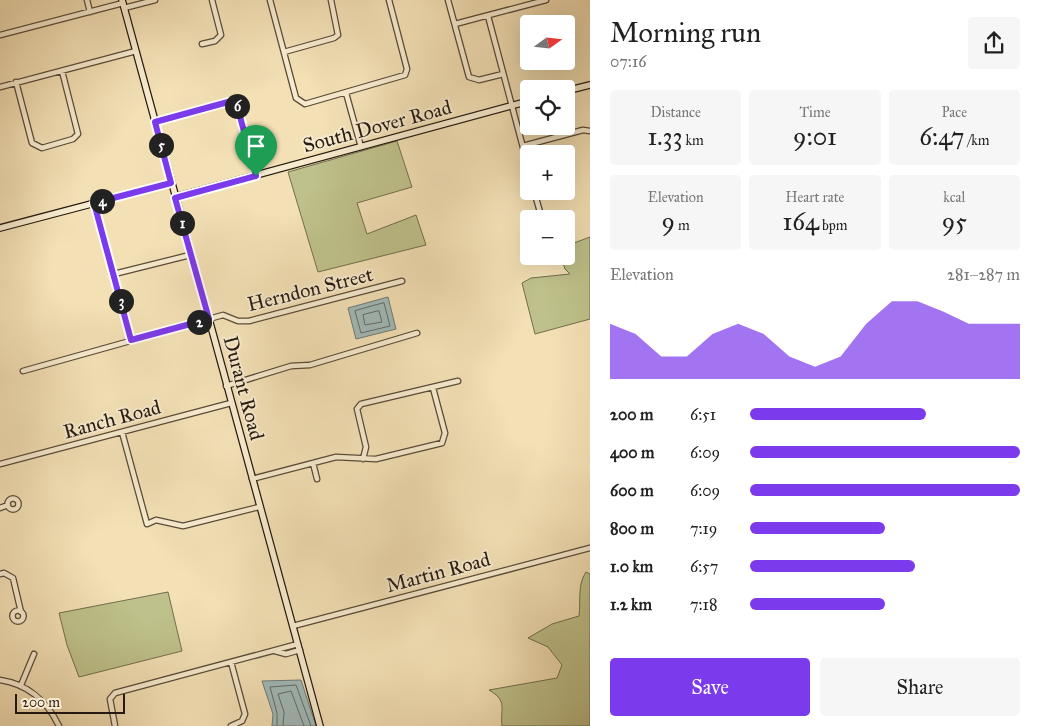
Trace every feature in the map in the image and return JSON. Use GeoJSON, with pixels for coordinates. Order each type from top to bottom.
{"type":"FeatureCollection","features":[{"type":"Feature","properties":{"kind":"street"},"geometry":{"type":"LineString","coordinates":[[87,0],[90,12]]}},
{"type":"Feature","properties":{"kind":"street"},"geometry":{"type":"LineString","coordinates":[[0,35],[123,4],[155,0]]}},
{"type":"Feature","properties":{"kind":"street"},"geometry":{"type":"LineString","coordinates":[[202,44],[218,39],[221,35],[212,0]]}},
{"type":"Feature","properties":{"kind":"street"},"geometry":{"type":"LineString","coordinates":[[270,0],[296,98],[305,104],[406,75],[407,69],[389,0]]}},
{"type":"Feature","properties":{"kind":"street"},"geometry":{"type":"LineString","coordinates":[[284,52],[334,38],[338,35],[331,0]]}},
{"type":"Feature","properties":{"kind":"street"},"geometry":{"type":"LineString","coordinates":[[448,0],[469,77],[479,80],[503,74]]}},
{"type":"Feature","properties":{"kind":"street"},"geometry":{"type":"LineString","coordinates":[[455,24],[546,0]]}},
{"type":"Feature","properties":{"kind":"street","name":"Durant Road"},"geometry":{"type":"LineString","coordinates":[[123,4],[320,726]]}},
{"type":"Feature","properties":{"kind":"street"},"geometry":{"type":"LineString","coordinates":[[488,16],[522,145]]}},
{"type":"Feature","properties":{"kind":"street"},"geometry":{"type":"LineString","coordinates":[[0,86],[136,51]]}},
{"type":"Feature","properties":{"kind":"street"},"geometry":{"type":"LineString","coordinates":[[16,82],[32,143],[42,148],[73,139],[78,134],[62,71]]}},
{"type":"Feature","properties":{"kind":"street"},"geometry":{"type":"LineString","coordinates":[[575,89],[590,85]]}},
{"type":"Feature","properties":{"kind":"street"},"geometry":{"type":"LineString","coordinates":[[346,93],[361,147]]}},
{"type":"Feature","properties":{"kind":"street"},"geometry":{"type":"LineString","coordinates":[[155,122],[228,102],[234,103],[238,109],[256,176]]}},
{"type":"Feature","properties":{"kind":"street","name":"South Dover Road"},"geometry":{"type":"LineString","coordinates":[[175,198],[520,104]]}},
{"type":"Feature","properties":{"kind":"street"},"geometry":{"type":"LineString","coordinates":[[526,145],[583,130],[590,131]]}},
{"type":"Feature","properties":{"kind":"street"},"geometry":{"type":"LineString","coordinates":[[0,228],[171,183]]}},
{"type":"Feature","properties":{"kind":"street"},"geometry":{"type":"LineString","coordinates":[[94,203],[131,340]]}},
{"type":"Feature","properties":{"kind":"street"},"geometry":{"type":"LineString","coordinates":[[114,274],[190,255]]}},
{"type":"Feature","properties":{"kind":"street","name":"Herndon Street"},"geometry":{"type":"LineString","coordinates":[[23,370],[223,315],[238,321],[249,321],[402,280]]}},
{"type":"Feature","properties":{"kind":"street"},"geometry":{"type":"LineString","coordinates":[[226,386],[291,366],[310,365],[417,333]]}},
{"type":"Feature","properties":{"kind":"street"},"geometry":{"type":"LineString","coordinates":[[363,459],[366,447],[357,409],[361,404],[458,381]]}},
{"type":"Feature","properties":{"kind":"street"},"geometry":{"type":"LineString","coordinates":[[252,479],[341,456],[363,459],[389,457],[444,441],[445,434],[433,388]]}},
{"type":"Feature","properties":{"kind":"street","name":"Ranch Road"},"geometry":{"type":"LineString","coordinates":[[0,464],[231,403]]}},
{"type":"Feature","properties":{"kind":"street"},"geometry":{"type":"LineString","coordinates":[[122,432],[147,524],[156,520],[183,526],[259,507]]}},
{"type":"Feature","properties":{"kind":"street"},"geometry":{"type":"LineString","coordinates":[[313,463],[317,479]]}},
{"type":"Feature","properties":{"kind":"street"},"geometry":{"type":"LineString","coordinates":[[0,508],[8,505]]}},
{"type":"Feature","properties":{"kind":"street","name":"Martin Road"},"geometry":{"type":"LineString","coordinates":[[293,626],[590,548]]}},
{"type":"Feature","properties":{"kind":"street"},"geometry":{"type":"LineString","coordinates":[[0,574],[9,574],[13,578],[21,612]]}},
{"type":"Feature","properties":{"kind":"street"},"geometry":{"type":"LineString","coordinates":[[115,726],[110,699],[115,693],[274,651],[286,654],[299,647]]}},
{"type":"Feature","properties":{"kind":"street"},"geometry":{"type":"LineString","coordinates":[[21,685],[34,654]]}},
{"type":"Feature","properties":{"kind":"street"},"geometry":{"type":"LineString","coordinates":[[231,662],[245,714],[242,721],[231,726]]}},
{"type":"Feature","properties":{"kind":"street"},"geometry":{"type":"LineString","coordinates":[[0,680],[21,685],[41,700],[59,726]]}},
{"type":"Feature","properties":{"kind":"green space"},"geometry":{"type":"Polygon","coordinates":[[[397,141],[412,187],[357,203],[367,234],[416,215],[426,245],[318,272],[288,172],[397,141]]]}},
{"type":"Feature","properties":{"kind":"green space"},"geometry":{"type":"Polygon","coordinates":[[[590,237],[590,319],[535,334],[522,283],[531,278],[570,274],[564,265],[575,265],[575,243],[590,237]]]}},
{"type":"Feature","properties":{"kind":"green space"},"geometry":{"type":"Polygon","coordinates":[[[586,572],[590,574],[590,726],[502,726],[501,701],[489,690],[557,678],[562,665],[548,647],[528,638],[552,624],[579,616],[580,588],[586,572]]]}},
{"type":"Feature","properties":{"kind":"green space"},"geometry":{"type":"Polygon","coordinates":[[[168,592],[182,651],[79,677],[67,645],[59,613],[168,592]]]}},
{"type":"Feature","properties":{"kind":"water"},"geometry":{"type":"Polygon","coordinates":[[[388,297],[396,329],[356,339],[348,308],[388,297]]]}},
{"type":"Feature","properties":{"kind":"water"},"geometry":{"type":"Polygon","coordinates":[[[301,680],[316,726],[272,726],[273,714],[262,681],[301,680]]]}},
{"type":"Feature","properties":{"kind":"route"},"geometry":{"type":"LineString","coordinates":[[228,102],[234,103],[238,109],[256,176],[175,198],[209,319],[131,340],[94,203],[171,183],[155,122],[228,102]]}}]}
